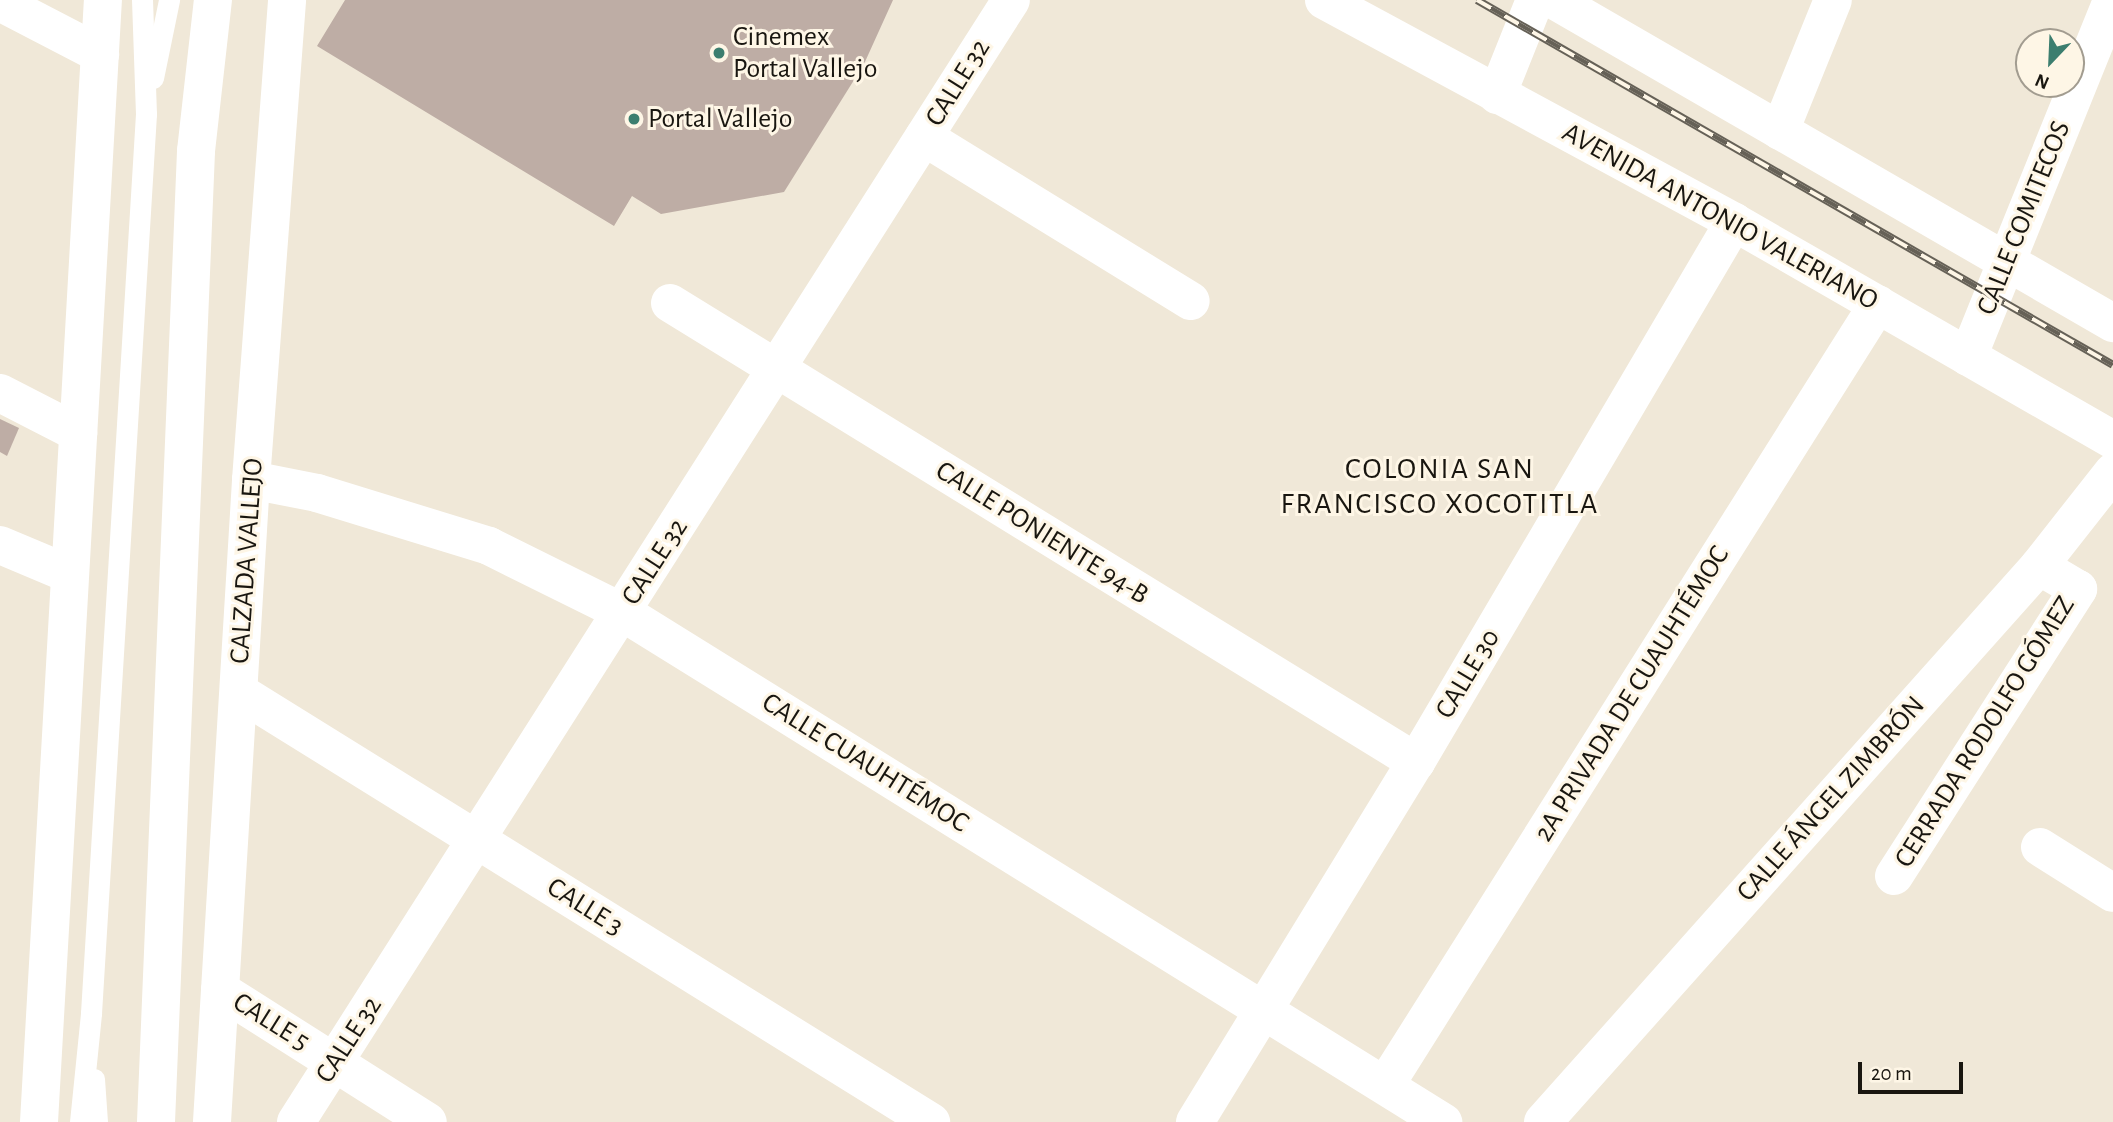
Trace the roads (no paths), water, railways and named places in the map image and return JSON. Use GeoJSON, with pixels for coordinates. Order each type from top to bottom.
{"type":"FeatureCollection","features":[{"type":"Feature","properties":{"kind":"street"},"geometry":{"type":"LineString","coordinates":[[39,1122],[103,0]]}},
{"type":"Feature","properties":{"kind":"street"},"geometry":{"type":"LineString","coordinates":[[156,1122],[196,151],[213,0]]}},
{"type":"Feature","properties":{"kind":"street","name":"CALZADA VALLEJO"},"geometry":{"type":"LineString","coordinates":[[212,1122],[251,480],[287,0]]}},
{"type":"Feature","properties":{"kind":"street","name":"CALLE 32"},"geometry":{"type":"LineString","coordinates":[[296,1122],[1011,0]]}},
{"type":"Feature","properties":{"kind":"street","name":"AVENIDA ANTONIO VALERIANO"},"geometry":{"type":"LineString","coordinates":[[1324,0],[1734,222],[2113,440]]}},
{"type":"Feature","properties":{"kind":"street"},"geometry":{"type":"LineString","coordinates":[[1497,95],[1535,0]]}},
{"type":"Feature","properties":{"kind":"street"},"geometry":{"type":"LineString","coordinates":[[1553,0],[2113,323]]}},
{"type":"Feature","properties":{"kind":"street"},"geometry":{"type":"LineString","coordinates":[[1780,131],[1833,0]]}},
{"type":"Feature","properties":{"kind":"street","name":"CALLE COMITECOS"},"geometry":{"type":"LineString","coordinates":[[1968,357],[2112,0]]}},
{"type":"Feature","properties":{"kind":"street"},"geometry":{"type":"LineString","coordinates":[[0,2],[100,54]]}},
{"type":"Feature","properties":{"kind":"street"},"geometry":{"type":"LineString","coordinates":[[924,137],[1191,301]]}},
{"type":"Feature","properties":{"kind":"street","name":"CALLE 30"},"geometry":{"type":"LineString","coordinates":[[1195,1122],[1416,762],[1734,222]]}},
{"type":"Feature","properties":{"kind":"street","name":"CALLE PONIENTE 94-B"},"geometry":{"type":"LineString","coordinates":[[670,303],[1416,762]]}},
{"type":"Feature","properties":{"kind":"street","name":"2A PRIVADA DE CUAUHTÉMOC"},"geometry":{"type":"LineString","coordinates":[[1386,1084],[1878,304]]}},
{"type":"Feature","properties":{"kind":"street"},"geometry":{"type":"LineString","coordinates":[[0,393],[78,433]]}},
{"type":"Feature","properties":{"kind":"street","name":"CALLE ÁNGEL ZIMBRÓN"},"geometry":{"type":"LineString","coordinates":[[1542,1122],[2039,566],[2113,472]]}},
{"type":"Feature","properties":{"kind":"street","name":"CALLE CUAUHTÉMOC"},"geometry":{"type":"LineString","coordinates":[[251,480],[317,493],[489,546],[622,612],[1386,1084],[1443,1122]]}},
{"type":"Feature","properties":{"kind":"street"},"geometry":{"type":"LineString","coordinates":[[0,545],[69,574]]}},
{"type":"Feature","properties":{"kind":"street","name":"CERRADA RODOLFO GÓMEZ"},"geometry":{"type":"LineString","coordinates":[[1894,876],[2078,589],[2039,566]]}},
{"type":"Feature","properties":{"kind":"street","name":"CALLE 3"},"geometry":{"type":"LineString","coordinates":[[239,692],[931,1122]]}},
{"type":"Feature","properties":{"kind":"street"},"geometry":{"type":"LineString","coordinates":[[2040,848],[2113,893]]}},
{"type":"Feature","properties":{"kind":"street","name":"CALLE 5"},"geometry":{"type":"LineString","coordinates":[[220,990],[428,1122]]}},
{"type":"Feature","properties":{"kind":"lane"},"geometry":{"type":"LineString","coordinates":[[80,1122],[91,1013],[146,114],[142,0]]}},
{"type":"Feature","properties":{"kind":"lane"},"geometry":{"type":"LineString","coordinates":[[146,114],[169,0]]}},
{"type":"Feature","properties":{"kind":"lane"},"geometry":{"type":"LineString","coordinates":[[91,1013],[97,1122]]}},
{"type":"Feature","properties":{"kind":"railway"},"geometry":{"type":"LineString","coordinates":[[1477,0],[2113,365]]}},
{"type":"Feature","properties":{"kind":"place","name":"Cinemex Portal Vallejo"},"geometry":{"type":"Point","coordinates":[719,53]}},
{"type":"Feature","properties":{"kind":"place","name":"Portal Vallejo"},"geometry":{"type":"Point","coordinates":[634,119]}},
{"type":"Feature","properties":{"kind":"district","name":"COLONIA SAN FRANCISCO XOCOTITLA"},"geometry":{"type":"Point","coordinates":[1440,486]}}]}
